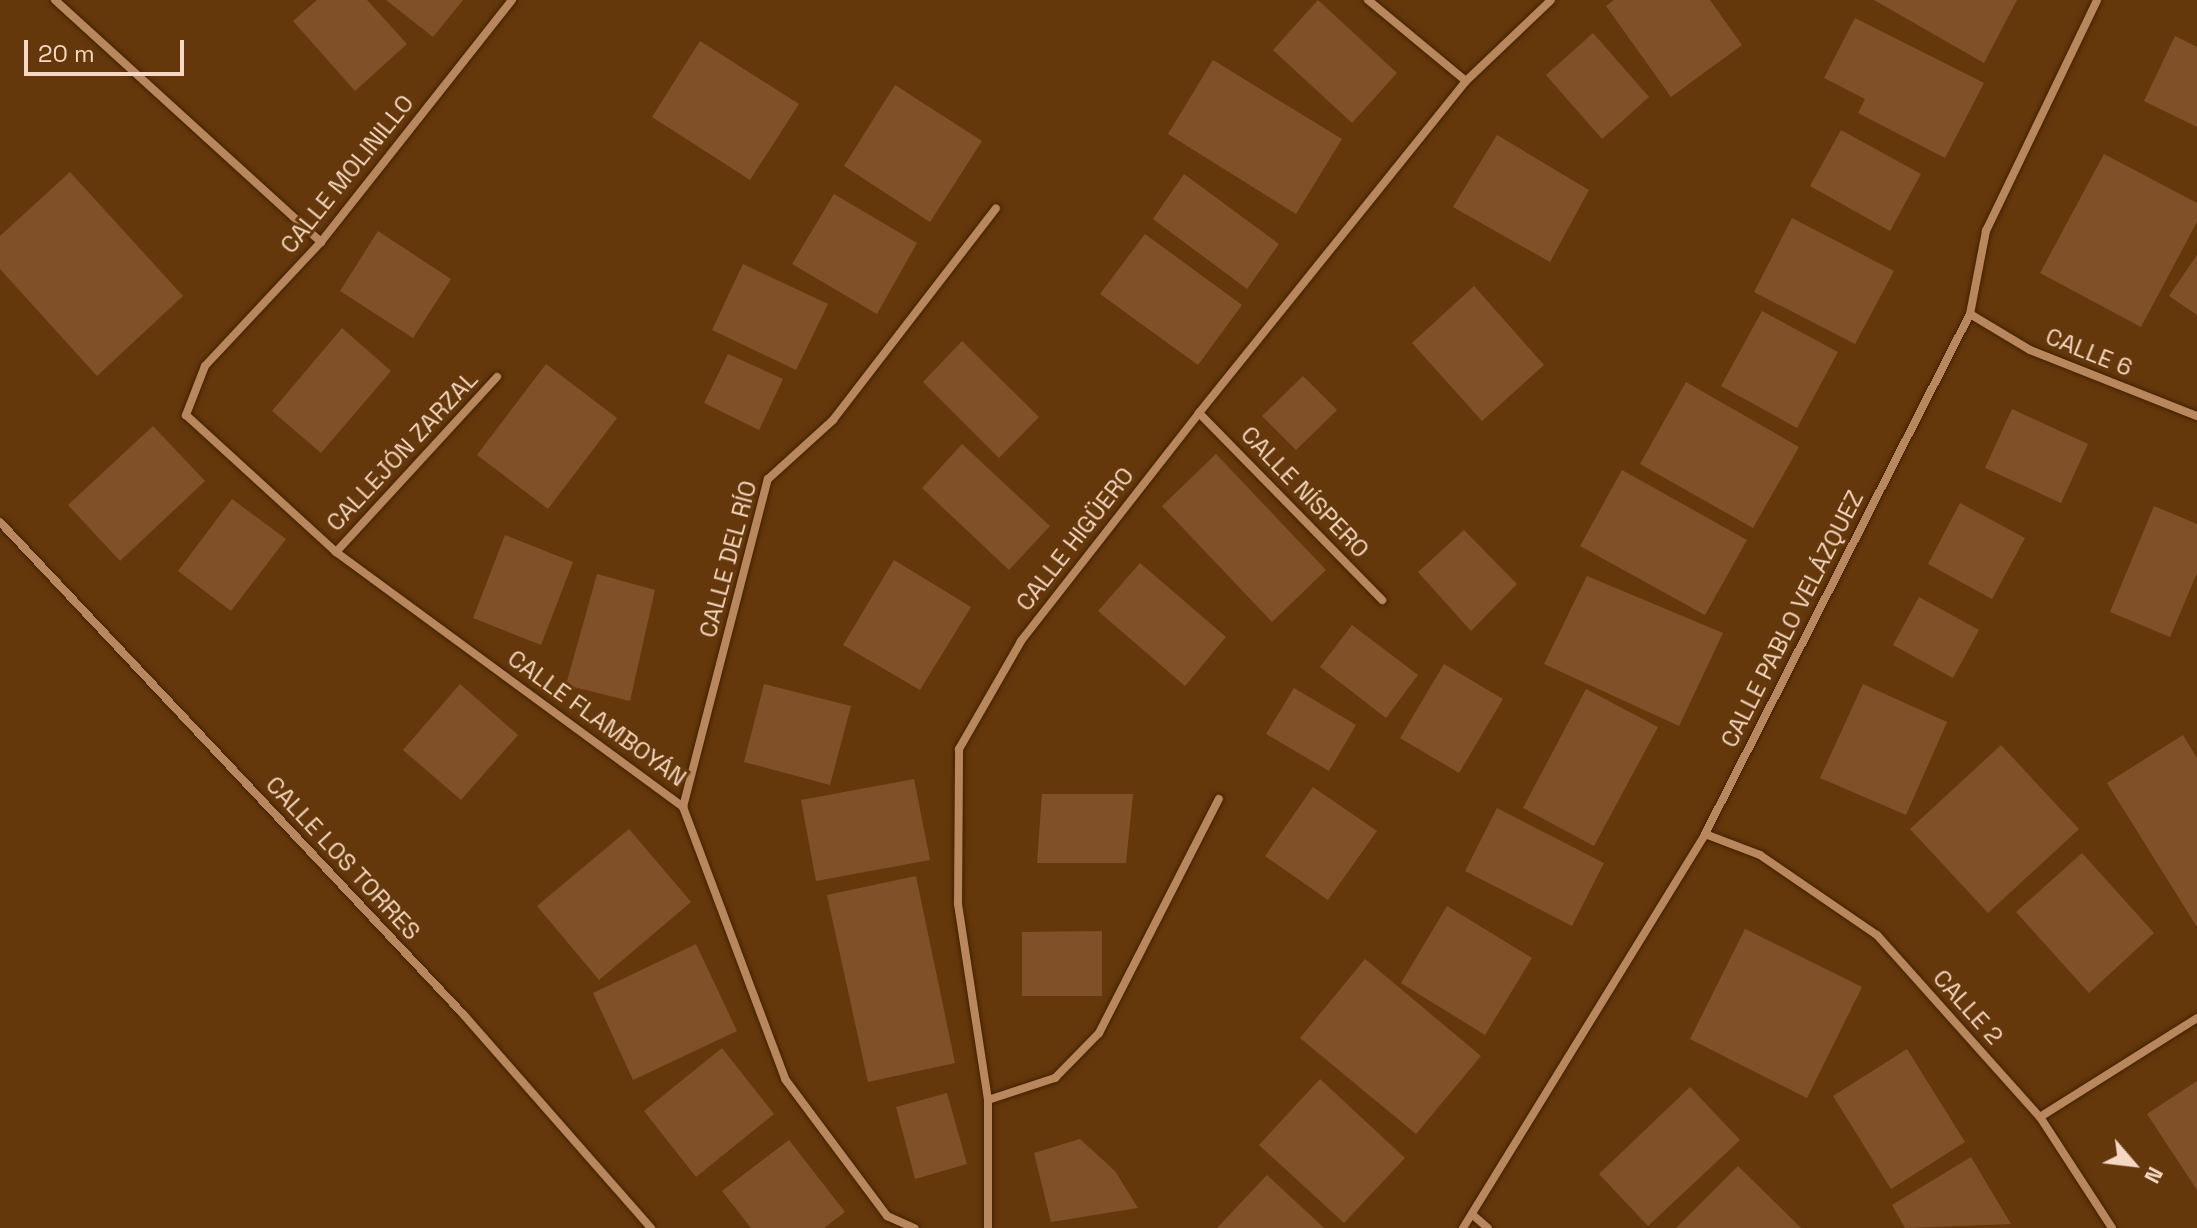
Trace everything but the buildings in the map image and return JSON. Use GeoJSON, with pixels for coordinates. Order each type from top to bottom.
{"type":"FeatureCollection","features":[{"type":"Feature","properties":{"kind":"street"},"geometry":{"type":"LineString","coordinates":[[55,0],[321,242]]}},
{"type":"Feature","properties":{"kind":"street","name":"CALLE MOLINILLO"},"geometry":{"type":"LineString","coordinates":[[205,366],[321,242],[512,0]]}},
{"type":"Feature","properties":{"kind":"street"},"geometry":{"type":"LineString","coordinates":[[1368,0],[1466,81]]}},
{"type":"Feature","properties":{"kind":"street","name":"CALLE HIGÜERO"},"geometry":{"type":"LineString","coordinates":[[988,1228],[988,1100],[958,903],[959,749],[1021,641],[1199,413],[1466,81],[1551,0]]}},
{"type":"Feature","properties":{"kind":"street","name":"CALLE PABLO VELÁZQUEZ"},"geometry":{"type":"LineString","coordinates":[[1463,1228],[1474,1216],[1705,834],[1970,314],[1986,231],[2097,0]]}},
{"type":"Feature","properties":{"kind":"street","name":"CALLE DEL RÍO"},"geometry":{"type":"LineString","coordinates":[[683,807],[768,479],[833,420],[996,208]]}},
{"type":"Feature","properties":{"kind":"street","name":"CALLE 6"},"geometry":{"type":"LineString","coordinates":[[1970,314],[2030,350],[2197,416]]}},
{"type":"Feature","properties":{"kind":"street","name":"CALLE FLAMBOYÁN"},"geometry":{"type":"LineString","coordinates":[[205,366],[186,415],[336,552],[683,807],[785,1079],[887,1216],[914,1228]]}},
{"type":"Feature","properties":{"kind":"street","name":"CALLEJÓN ZARZAL"},"geometry":{"type":"LineString","coordinates":[[336,552],[497,377]]}},
{"type":"Feature","properties":{"kind":"street","name":"CALLE NÍSPERO"},"geometry":{"type":"LineString","coordinates":[[1199,413],[1382,600]]}},
{"type":"Feature","properties":{"kind":"street","name":"CALLE LOS TORRES"},"geometry":{"type":"LineString","coordinates":[[0,522],[463,1014],[651,1228]]}},
{"type":"Feature","properties":{"kind":"street"},"geometry":{"type":"LineString","coordinates":[[988,1100],[1055,1078],[1099,1033],[1219,799]]}},
{"type":"Feature","properties":{"kind":"street","name":"CALLE 2"},"geometry":{"type":"LineString","coordinates":[[1705,834],[1760,855],[1877,935],[2040,1117],[2112,1228]]}},
{"type":"Feature","properties":{"kind":"street"},"geometry":{"type":"LineString","coordinates":[[2040,1117],[2197,1018]]}},
{"type":"Feature","properties":{"kind":"street"},"geometry":{"type":"LineString","coordinates":[[1474,1216],[1488,1228]]}}]}
